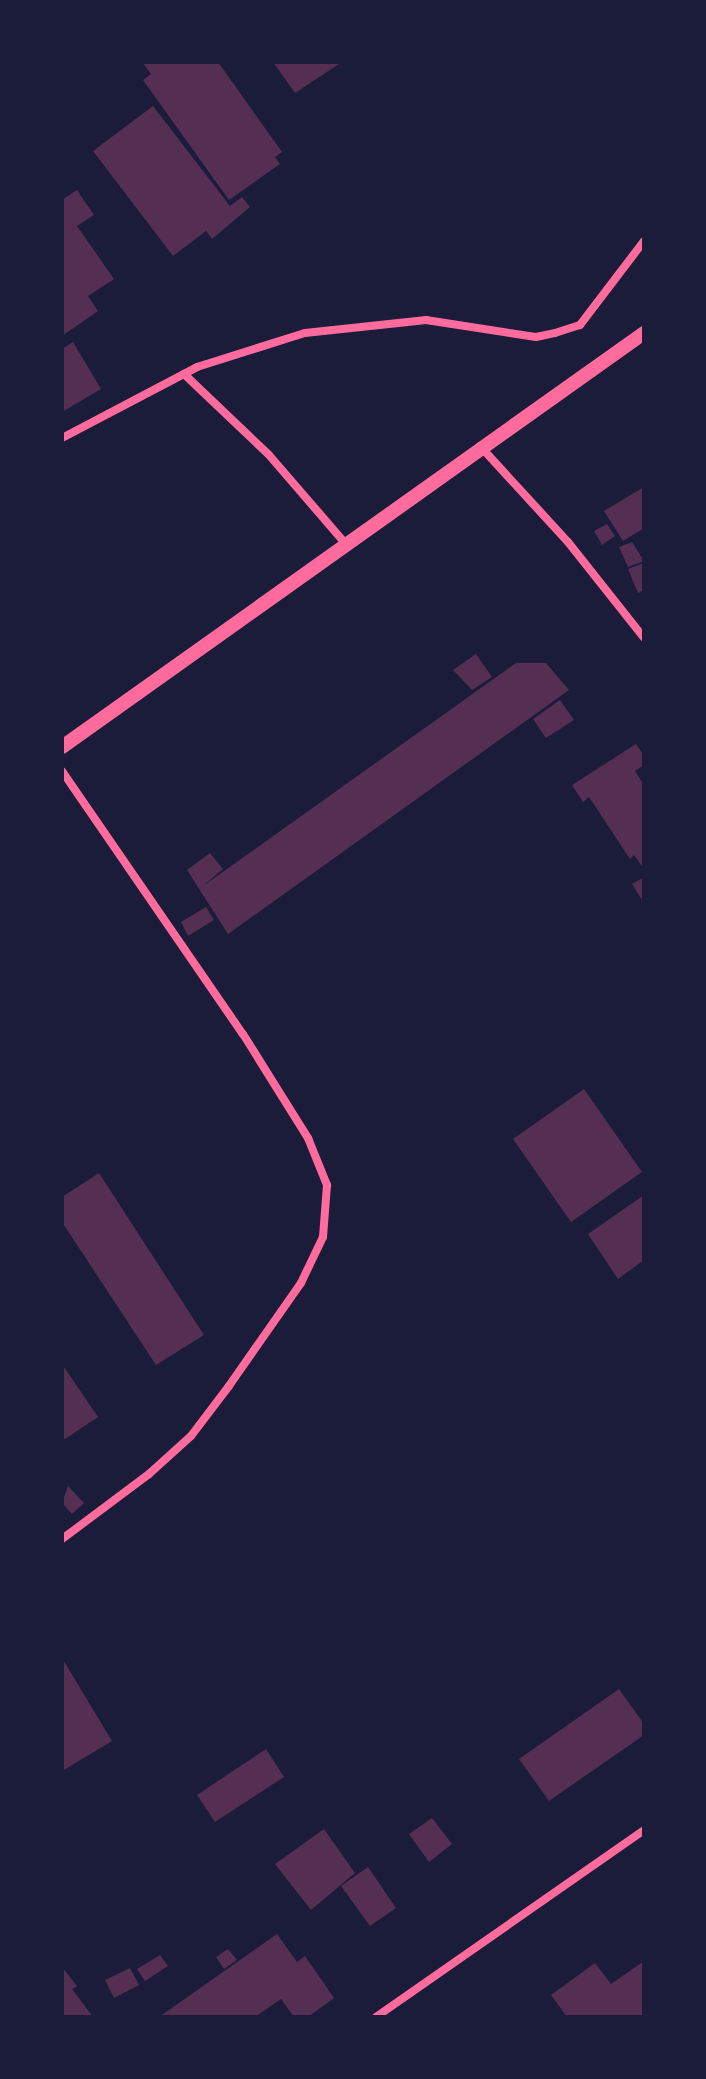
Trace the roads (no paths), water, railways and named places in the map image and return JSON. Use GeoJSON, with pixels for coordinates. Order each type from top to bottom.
{"type":"FeatureCollection","features":[{"type":"Feature","properties":{"kind":"street"},"geometry":{"type":"LineString","coordinates":[[62,438],[184,374],[305,333],[426,320],[536,337],[580,325],[644,241]]}},
{"type":"Feature","properties":{"kind":"street"},"geometry":{"type":"LineString","coordinates":[[62,747],[479,445],[644,333]]}},
{"type":"Feature","properties":{"kind":"street"},"geometry":{"type":"LineString","coordinates":[[184,374],[261,445],[345,543]]}},
{"type":"Feature","properties":{"kind":"street"},"geometry":{"type":"LineString","coordinates":[[479,445],[568,542],[644,638]]}},
{"type":"Feature","properties":{"kind":"street"},"geometry":{"type":"LineString","coordinates":[[62,771],[243,1034],[308,1138],[327,1185],[323,1237],[301,1283],[229,1386],[181,1446],[62,1539]]}},
{"type":"Feature","properties":{"kind":"street"},"geometry":{"type":"LineString","coordinates":[[376,2017],[644,1830]]}}]}
